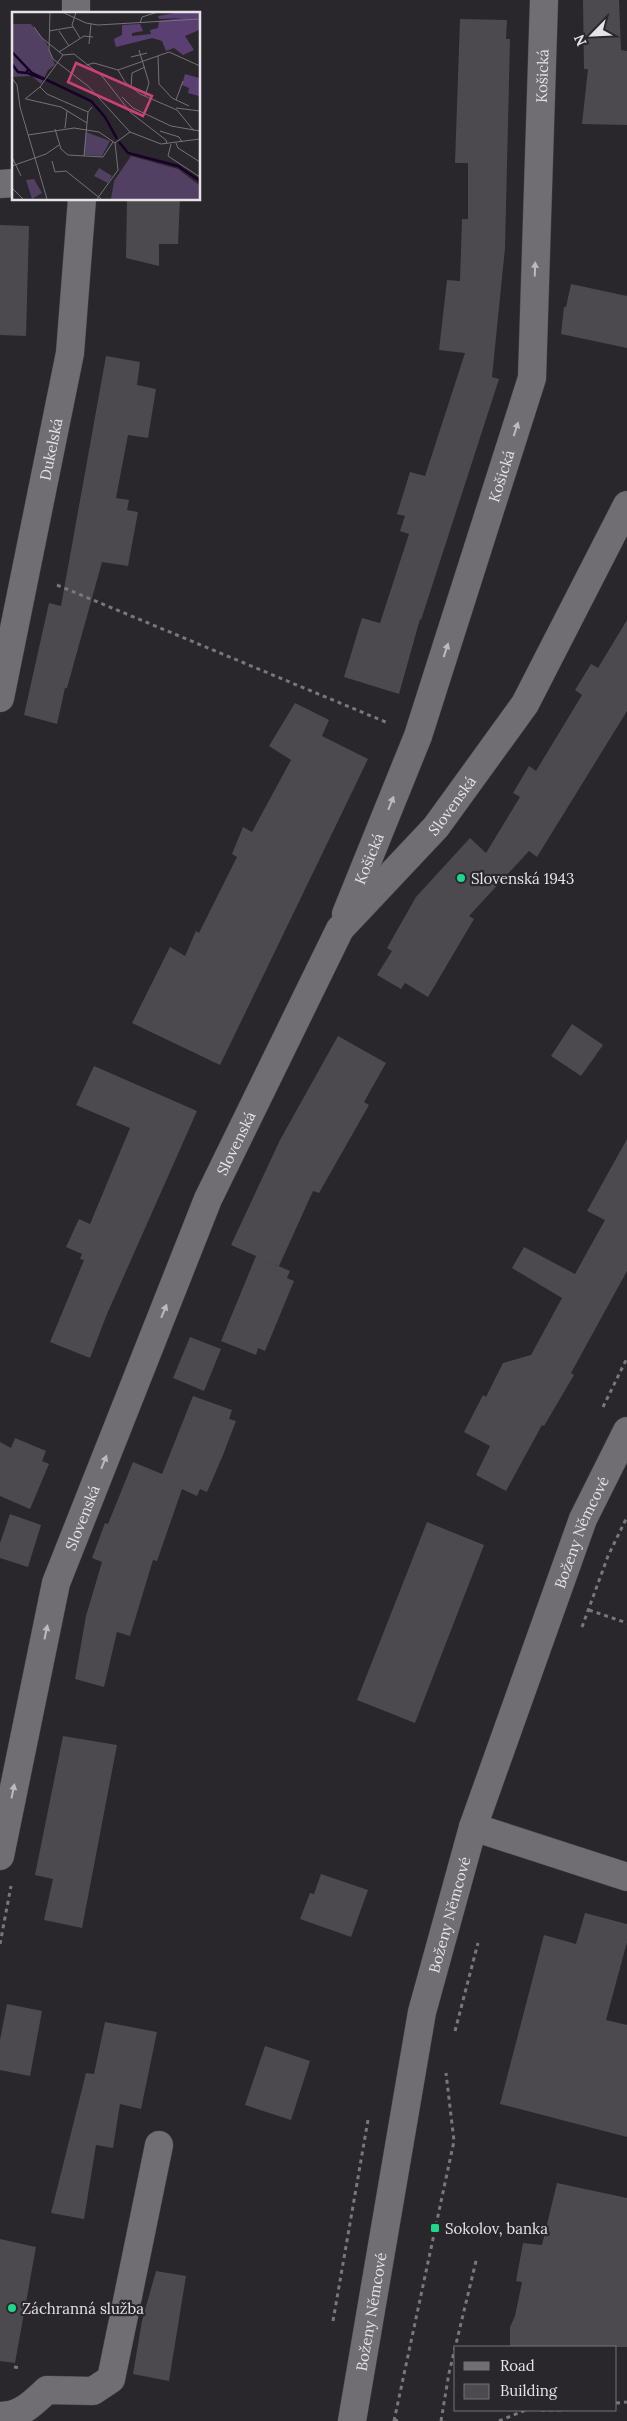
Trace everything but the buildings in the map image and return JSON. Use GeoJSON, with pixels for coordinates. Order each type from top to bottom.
{"type":"FeatureCollection","features":[{"type":"Feature","properties":{"kind":"street","name":"Košická"},"geometry":{"type":"LineString","coordinates":[[340,929],[418,736],[532,378],[544,0]]}},
{"type":"Feature","properties":{"kind":"street","name":"Dukelská"},"geometry":{"type":"LineString","coordinates":[[0,698],[70,353],[82,200]]}},
{"type":"Feature","properties":{"kind":"street","name":"Slovenská"},"geometry":{"type":"LineString","coordinates":[[0,1856],[56,1583],[208,1199],[340,929],[436,826],[525,704],[627,504]]}},
{"type":"Feature","properties":{"kind":"street","name":"Boženy Němcové"},"geometry":{"type":"LineString","coordinates":[[352,2421],[422,2012],[473,1827],[583,1518],[627,1431]]}},
{"type":"Feature","properties":{"kind":"street"},"geometry":{"type":"LineString","coordinates":[[473,1827],[627,1877]]}},
{"type":"Feature","properties":{"kind":"street"},"geometry":{"type":"LineString","coordinates":[[0,2416],[10,2416],[27,2409],[47,2390],[93,2391],[111,2379],[159,2145]]}},
{"type":"Feature","properties":{"kind":"path"},"geometry":{"type":"LineString","coordinates":[[26,572],[418,736]]}},
{"type":"Feature","properties":{"kind":"path"},"geometry":{"type":"LineString","coordinates":[[582,1628],[608,1556],[627,1517]]}},
{"type":"Feature","properties":{"kind":"path"},"geometry":{"type":"LineString","coordinates":[[589,1610],[627,1623]]}},
{"type":"Feature","properties":{"kind":"path"},"geometry":{"type":"LineString","coordinates":[[0,1944],[12,1880]]}},
{"type":"Feature","properties":{"kind":"path"},"geometry":{"type":"LineString","coordinates":[[453,2036],[478,1942]]}},
{"type":"Feature","properties":{"kind":"path"},"geometry":{"type":"LineString","coordinates":[[400,2421],[394,2420],[454,2141],[446,2065]]}},
{"type":"Feature","properties":{"kind":"path"},"geometry":{"type":"LineString","coordinates":[[455,2346],[476,2257]]}},
{"type":"Feature","properties":{"kind":"path"},"geometry":{"type":"LineString","coordinates":[[441,2421],[454,2352]]}},
{"type":"Feature","properties":{"kind":"path"},"geometry":{"type":"LineString","coordinates":[[499,2421],[524,2411]]}},
{"type":"Feature","properties":{"kind":"place","name":"Slovenská 1943"},"geometry":{"type":"Point","coordinates":[461,878]}},
{"type":"Feature","properties":{"kind":"place","name":"Sokolov, banka"},"geometry":{"type":"Point","coordinates":[435,2228]}},
{"type":"Feature","properties":{"kind":"place","name":"Záchranná služba"},"geometry":{"type":"Point","coordinates":[12,2308]}}]}
